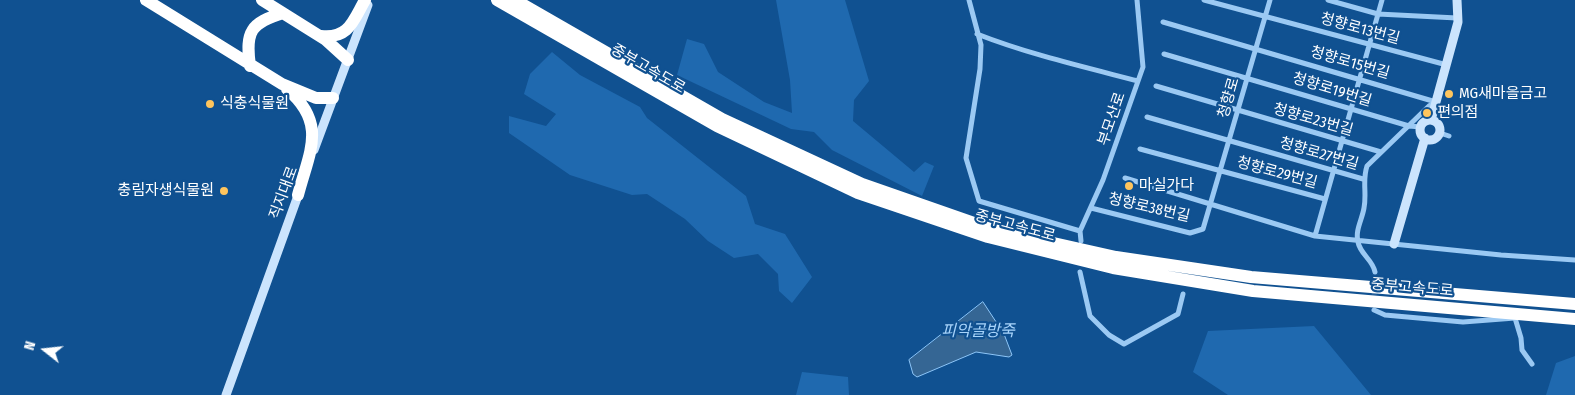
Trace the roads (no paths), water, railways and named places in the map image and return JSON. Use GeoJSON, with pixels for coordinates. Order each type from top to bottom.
{"type":"FeatureCollection","features":[{"type":"Feature","properties":{"kind":"highway"},"geometry":{"type":"LineString","coordinates":[[262,0],[321,36],[348,60]]}},
{"type":"Feature","properties":{"kind":"highway"},"geometry":{"type":"LineString","coordinates":[[321,36],[338,36],[345,32],[365,0]]}},
{"type":"Feature","properties":{"kind":"highway","name":"중부고속도로"},"geometry":{"type":"LineString","coordinates":[[497,0],[717,126],[858,194],[988,237],[1113,268],[1253,291],[1575,319]]}},
{"type":"Feature","properties":{"kind":"highway","name":"중부고속도로"},"geometry":{"type":"LineString","coordinates":[[515,0],[722,119],[862,184],[991,229],[1116,257],[1201,271],[1575,304]]}},
{"type":"Feature","properties":{"kind":"highway"},"geometry":{"type":"LineString","coordinates":[[151,2],[250,66],[282,84],[316,98],[333,98]]}},
{"type":"Feature","properties":{"kind":"highway"},"geometry":{"type":"LineString","coordinates":[[250,66],[247,45],[252,29],[265,19],[284,13]]}},
{"type":"Feature","properties":{"kind":"highway"},"geometry":{"type":"LineString","coordinates":[[282,84],[304,108],[313,124],[313,139],[298,196]]}},
{"type":"Feature","properties":{"kind":"main road","name":"직지대로"},"geometry":{"type":"LineString","coordinates":[[226,395],[370,0]]}},
{"type":"Feature","properties":{"kind":"main road"},"geometry":{"type":"LineString","coordinates":[[1431,120],[1447,65],[1457,18],[1458,0]]}},
{"type":"Feature","properties":{"kind":"main road"},"geometry":{"type":"LineString","coordinates":[[1431,120],[1439,123],[1445,134],[1433,140],[1421,135],[1423,122],[1431,120]]}},
{"type":"Feature","properties":{"kind":"main road"},"geometry":{"type":"LineString","coordinates":[[1394,244],[1425,138]]}},
{"type":"Feature","properties":{"kind":"street"},"geometry":{"type":"LineString","coordinates":[[969,0],[976,33],[981,45],[980,69],[966,158],[979,201],[1080,231]]}},
{"type":"Feature","properties":{"kind":"street","name":"부모산로"},"geometry":{"type":"LineString","coordinates":[[1081,241],[1080,231],[1103,180],[1143,67],[1137,0]]}},
{"type":"Feature","properties":{"kind":"street","name":"청향로13번길"},"geometry":{"type":"LineString","coordinates":[[1204,0],[1447,65]]}},
{"type":"Feature","properties":{"kind":"street","name":"청향로"},"geometry":{"type":"LineString","coordinates":[[1212,203],[1270,0]]}},
{"type":"Feature","properties":{"kind":"street"},"geometry":{"type":"LineString","coordinates":[[1328,0],[1378,14],[1457,18]]}},
{"type":"Feature","properties":{"kind":"street"},"geometry":{"type":"LineString","coordinates":[[1315,236],[1382,0]]}},
{"type":"Feature","properties":{"kind":"street","name":"청향로15번길"},"geometry":{"type":"LineString","coordinates":[[1163,22],[1436,102]]}},
{"type":"Feature","properties":{"kind":"street"},"geometry":{"type":"LineString","coordinates":[[976,33],[999,42],[1138,81]]}},
{"type":"Feature","properties":{"kind":"street","name":"청향로19번길"},"geometry":{"type":"LineString","coordinates":[[1164,54],[1409,126],[1421,127]]}},
{"type":"Feature","properties":{"kind":"street","name":"청향로23번길"},"geometry":{"type":"LineString","coordinates":[[1156,86],[1381,152]]}},
{"type":"Feature","properties":{"kind":"street"},"geometry":{"type":"LineString","coordinates":[[1363,179],[1368,166],[1381,152],[1428,106],[1436,102]]}},
{"type":"Feature","properties":{"kind":"street","name":"청향로27번길"},"geometry":{"type":"LineString","coordinates":[[1147,117],[1363,179],[1365,193],[1364,210],[1358,224],[1358,240]]}},
{"type":"Feature","properties":{"kind":"street","name":"청향로29번길"},"geometry":{"type":"LineString","coordinates":[[1140,149],[1325,199]]}},
{"type":"Feature","properties":{"kind":"street"},"geometry":{"type":"LineString","coordinates":[[1125,178],[1315,236],[1575,260]]}},
{"type":"Feature","properties":{"kind":"street","name":"청향로38번길"},"geometry":{"type":"LineString","coordinates":[[1090,208],[1190,233],[1203,229],[1212,203]]}},
{"type":"Feature","properties":{"kind":"street"},"geometry":{"type":"LineString","coordinates":[[1358,240],[1364,254],[1374,266],[1375,272]]}},
{"type":"Feature","properties":{"kind":"street"},"geometry":{"type":"LineString","coordinates":[[1080,272],[1090,316],[1109,335],[1124,344],[1178,314],[1183,294]]}},
{"type":"Feature","properties":{"kind":"street"},"geometry":{"type":"LineString","coordinates":[[1374,310],[1384,315],[1463,322],[1515,318],[1522,338],[1522,350],[1532,364]]}},
{"type":"Feature","properties":{"kind":"water","name":"피악골방죽"},"geometry":{"type":"Polygon","coordinates":[[[983,302],[1004,334],[1012,355],[1009,357],[976,352],[917,377],[913,374],[909,360],[983,302]]]}},
{"type":"Feature","properties":{"kind":"tunnel"},"geometry":{"type":"LineString","coordinates":[[1374,302],[1375,272]]}},
{"type":"Feature","properties":{"kind":"place","name":"MG새마을금고"},"geometry":{"type":"Point","coordinates":[1449,94]}},
{"type":"Feature","properties":{"kind":"place","name":"식충식물원"},"geometry":{"type":"Point","coordinates":[210,104]}},
{"type":"Feature","properties":{"kind":"place","name":"편의점"},"geometry":{"type":"Point","coordinates":[1427,113]}},
{"type":"Feature","properties":{"kind":"place","name":"마실가다"},"geometry":{"type":"Point","coordinates":[1129,186]}},
{"type":"Feature","properties":{"kind":"place","name":"충림자생식물원"},"geometry":{"type":"Point","coordinates":[224,191]}}]}
